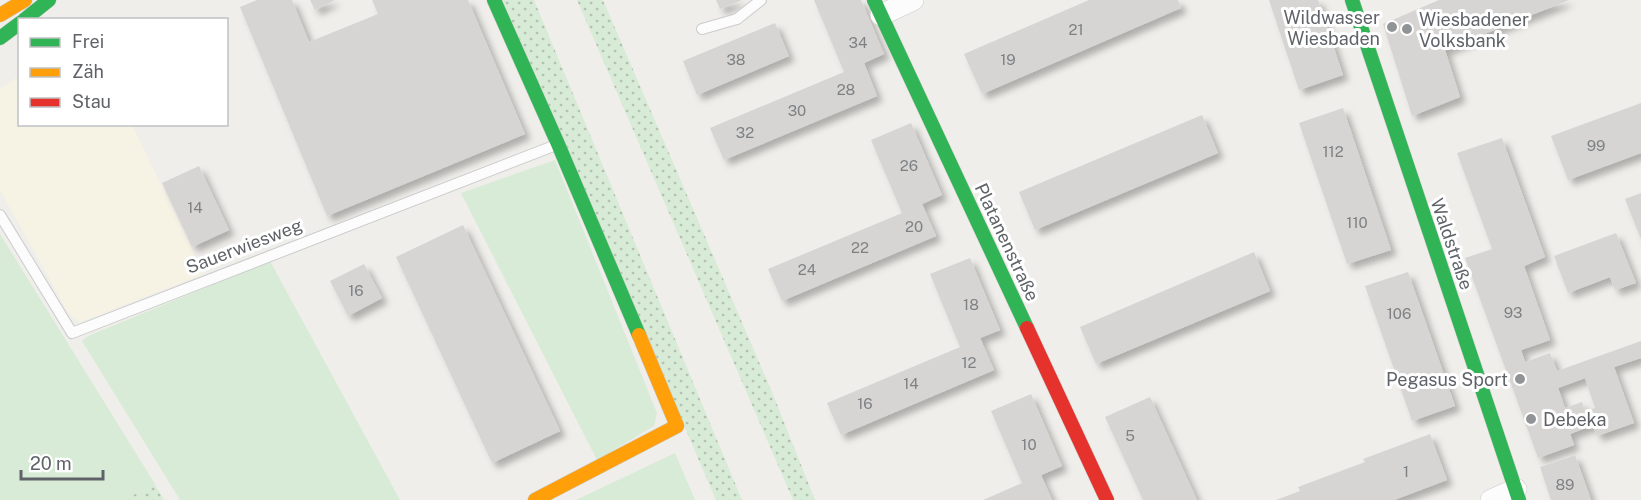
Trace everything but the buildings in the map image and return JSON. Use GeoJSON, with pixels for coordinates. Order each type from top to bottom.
{"type":"FeatureCollection","features":[{"type":"Feature","properties":{"kind":"main road"},"geometry":{"type":"LineString","coordinates":[[0,15],[25,0]]}},
{"type":"Feature","properties":{"kind":"main road"},"geometry":{"type":"LineString","coordinates":[[26,18],[49,0]]}},
{"type":"Feature","properties":{"kind":"main road"},"geometry":{"type":"LineString","coordinates":[[494,0],[558,144],[676,426],[535,500]]}},
{"type":"Feature","properties":{"kind":"main road","name":"Waldstraße"},"geometry":{"type":"LineString","coordinates":[[1352,0],[1517,495]]}},
{"type":"Feature","properties":{"kind":"main road","name":"Platanenstraße"},"geometry":{"type":"LineString","coordinates":[[878,7],[1107,500]]}},
{"type":"Feature","properties":{"kind":"main road"},"geometry":{"type":"LineString","coordinates":[[0,38],[18,24]]}},
{"type":"Feature","properties":{"kind":"street"},"geometry":{"type":"LineString","coordinates":[[878,7],[913,0]]}},
{"type":"Feature","properties":{"kind":"street"},"geometry":{"type":"LineString","coordinates":[[1491,500],[1517,495]]}},
{"type":"Feature","properties":{"kind":"lane"},"geometry":{"type":"LineString","coordinates":[[702,29],[737,19],[761,0]]}},
{"type":"Feature","properties":{"kind":"lane","name":"Sauerwiesweg"},"geometry":{"type":"LineString","coordinates":[[0,215],[72,333],[558,144]]}},
{"type":"Feature","properties":{"kind":"shaded area"},"geometry":{"type":"Polygon","coordinates":[[[18,77],[18,126],[132,126],[204,274],[80,322],[69,314],[0,190],[0,89],[18,77]]]}},
{"type":"Feature","properties":{"kind":"green space"},"geometry":{"type":"Polygon","coordinates":[[[501,0],[534,0],[742,500],[716,500],[501,0]]]}},
{"type":"Feature","properties":{"kind":"green space"},"geometry":{"type":"Polygon","coordinates":[[[577,0],[603,0],[772,392],[815,500],[793,500],[577,0]]]}},
{"type":"Feature","properties":{"kind":"green space"},"geometry":{"type":"Polygon","coordinates":[[[555,160],[657,413],[654,426],[597,460],[461,193],[555,160]]]}},
{"type":"Feature","properties":{"kind":"green space"},"geometry":{"type":"Polygon","coordinates":[[[0,234],[155,485],[122,500],[0,500],[0,234]]]}},
{"type":"Feature","properties":{"kind":"green space"},"geometry":{"type":"Polygon","coordinates":[[[270,261],[400,500],[180,500],[82,341],[88,336],[270,261]]]}},
{"type":"Feature","properties":{"kind":"green space"},"geometry":{"type":"Polygon","coordinates":[[[675,453],[695,500],[576,500],[675,453]]]}},
{"type":"Feature","properties":{"kind":"green space"},"geometry":{"type":"Polygon","coordinates":[[[155,485],[164,500],[122,500],[155,485]]]}},
{"type":"Feature","properties":{"kind":"traffic: fast"},"geometry":{"type":"LineString","coordinates":[[26,18],[49,0]]}},
{"type":"Feature","properties":{"kind":"traffic: fast"},"geometry":{"type":"LineString","coordinates":[[494,0],[639,335]]}},
{"type":"Feature","properties":{"kind":"traffic: fast"},"geometry":{"type":"LineString","coordinates":[[874,0],[1027,328]]}},
{"type":"Feature","properties":{"kind":"traffic: fast"},"geometry":{"type":"LineString","coordinates":[[1352,0],[1519,500]]}},
{"type":"Feature","properties":{"kind":"traffic: fast"},"geometry":{"type":"LineString","coordinates":[[0,38],[18,24]]}},
{"type":"Feature","properties":{"kind":"traffic: slow"},"geometry":{"type":"LineString","coordinates":[[0,15],[25,0]]}},
{"type":"Feature","properties":{"kind":"traffic: slow"},"geometry":{"type":"LineString","coordinates":[[535,500],[677,426],[639,335]]}},
{"type":"Feature","properties":{"kind":"traffic: jam"},"geometry":{"type":"LineString","coordinates":[[1027,328],[1107,500]]}},
{"type":"Feature","properties":{"kind":"place","name":"Wildwasser Wiesbaden"},"geometry":{"type":"Point","coordinates":[1392,27]}},
{"type":"Feature","properties":{"kind":"place","name":"Wiesbadener Volksbank"},"geometry":{"type":"Point","coordinates":[1407,29]}},
{"type":"Feature","properties":{"kind":"place","name":"Pegasus Sport"},"geometry":{"type":"Point","coordinates":[1520,379]}},
{"type":"Feature","properties":{"kind":"place","name":"Debeka"},"geometry":{"type":"Point","coordinates":[1531,419]}}]}
